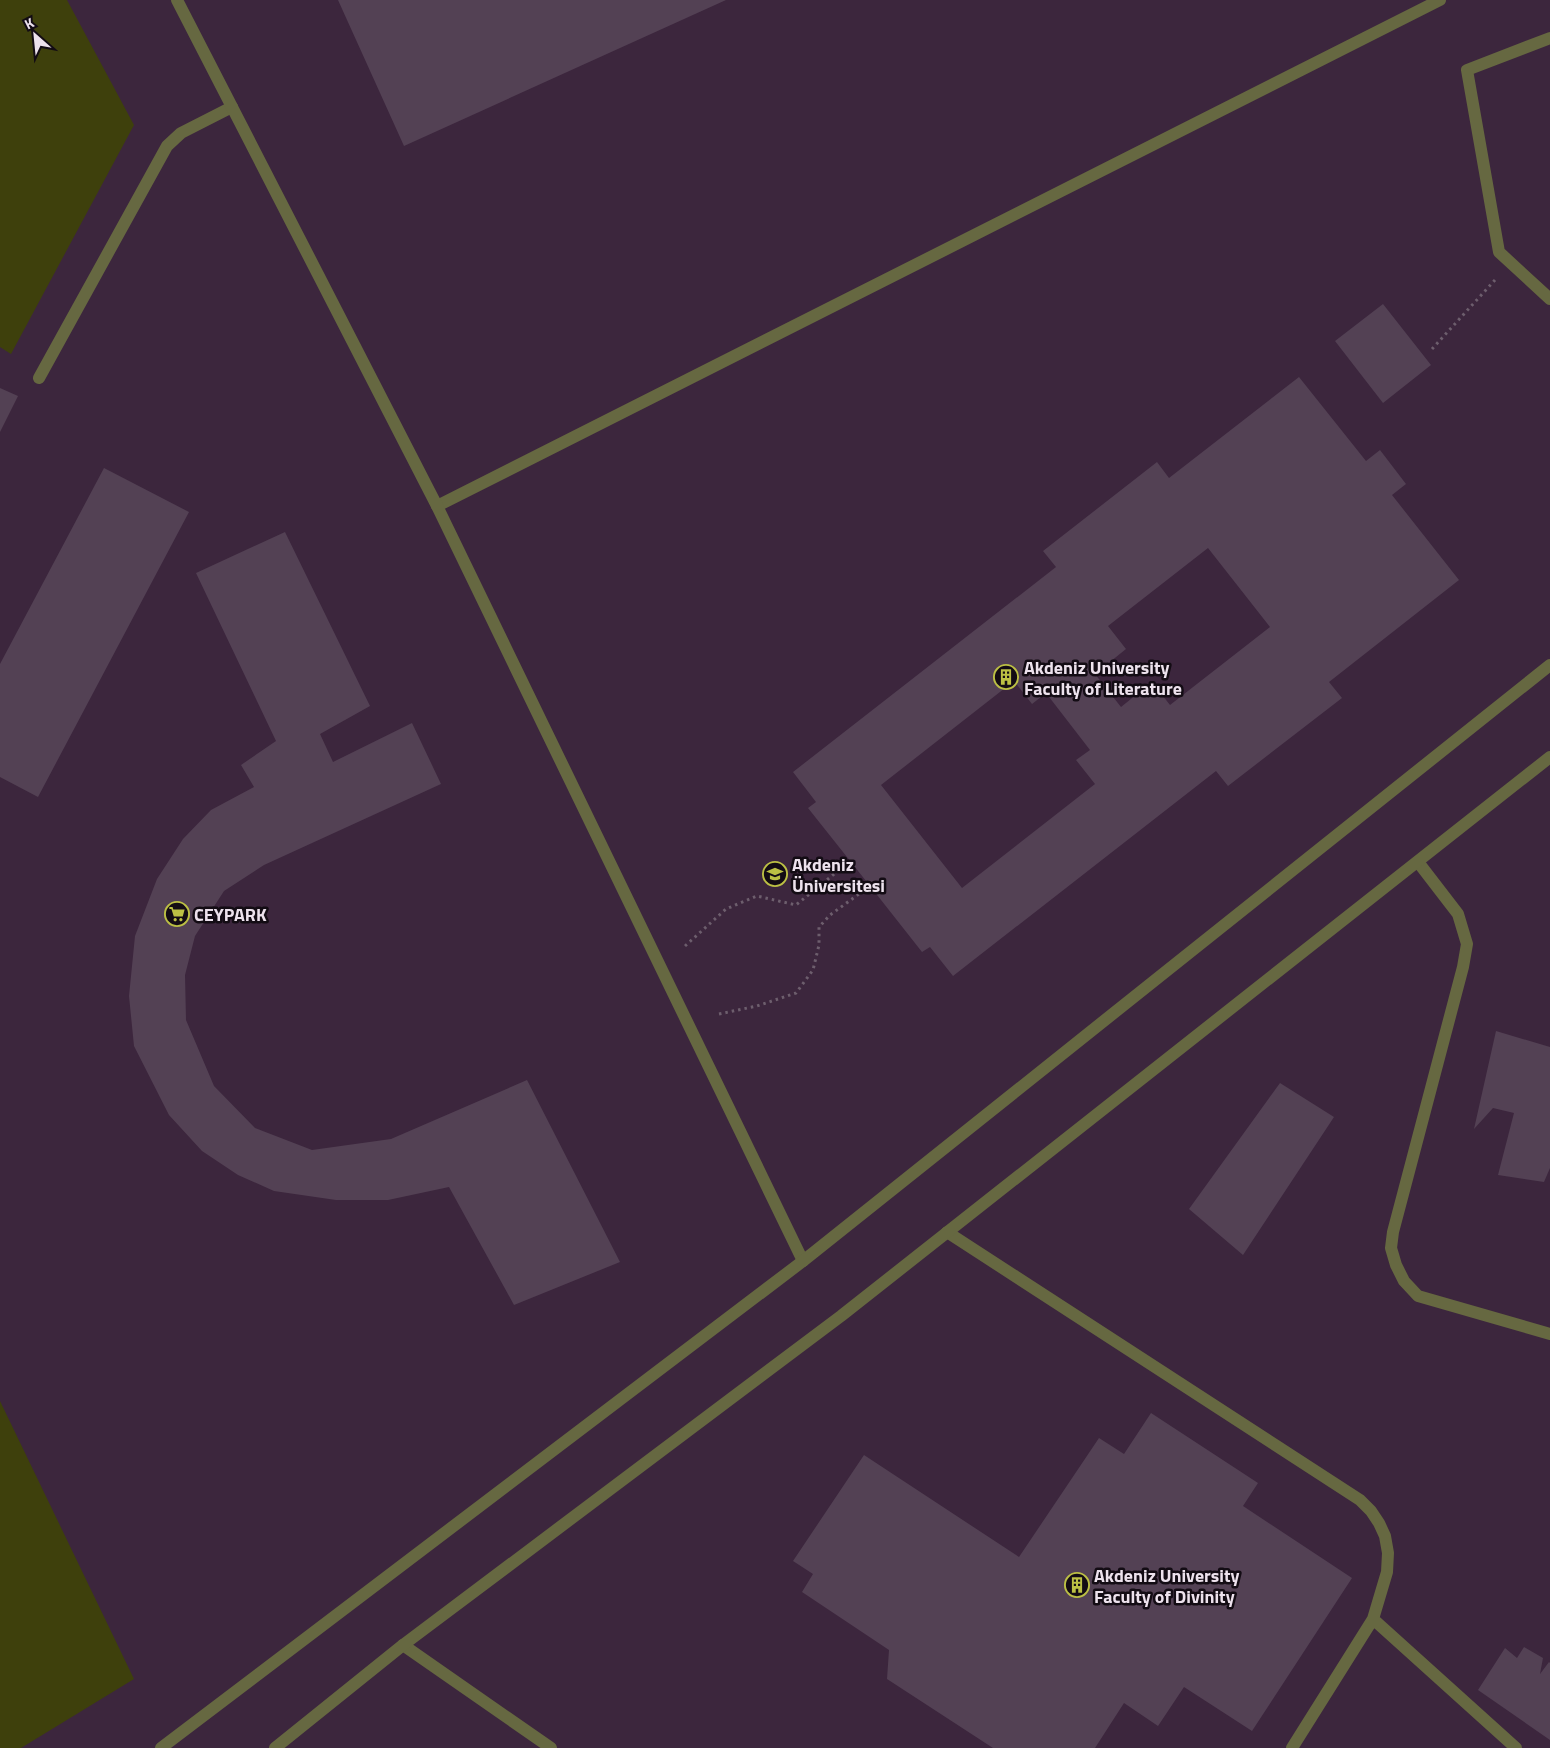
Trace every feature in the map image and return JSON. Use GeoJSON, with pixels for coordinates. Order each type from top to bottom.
{"type":"FeatureCollection","features":[{"type":"Feature","properties":{"kind":"street"},"geometry":{"type":"LineString","coordinates":[[177,0],[437,506],[803,1261]]}},
{"type":"Feature","properties":{"kind":"street"},"geometry":{"type":"LineString","coordinates":[[437,506],[1440,0]]}},
{"type":"Feature","properties":{"kind":"street"},"geometry":{"type":"LineString","coordinates":[[1550,38],[1468,70],[1499,252],[1550,299]]}},
{"type":"Feature","properties":{"kind":"street"},"geometry":{"type":"LineString","coordinates":[[39,378],[167,146],[181,133],[232,107]]}},
{"type":"Feature","properties":{"kind":"street"},"geometry":{"type":"LineString","coordinates":[[161,1748],[803,1261],[1550,665]]}},
{"type":"Feature","properties":{"kind":"street"},"geometry":{"type":"LineString","coordinates":[[275,1748],[403,1645],[841,1316],[1550,757]]}},
{"type":"Feature","properties":{"kind":"street"},"geometry":{"type":"LineString","coordinates":[[1418,862],[1458,914],[1467,944],[1463,966],[1393,1232],[1391,1248],[1404,1281],[1418,1296],[1550,1334]]}},
{"type":"Feature","properties":{"kind":"street"},"geometry":{"type":"LineString","coordinates":[[948,1232],[1360,1500],[1371,1511],[1385,1536],[1388,1553],[1387,1572],[1373,1619],[1292,1748]]}},
{"type":"Feature","properties":{"kind":"street"},"geometry":{"type":"LineString","coordinates":[[1373,1619],[1516,1748]]}},
{"type":"Feature","properties":{"kind":"street"},"geometry":{"type":"LineString","coordinates":[[403,1645],[551,1748]]}},
{"type":"Feature","properties":{"kind":"path"},"geometry":{"type":"LineString","coordinates":[[1432,349],[1510,263]]}},
{"type":"Feature","properties":{"kind":"path"},"geometry":{"type":"LineString","coordinates":[[685,946],[726,909],[757,896],[796,905],[850,861]]}},
{"type":"Feature","properties":{"kind":"path"},"geometry":{"type":"LineString","coordinates":[[719,1014],[757,1006],[796,993],[813,970],[819,945],[819,927],[830,915],[870,886]]}},
{"type":"Feature","properties":{"kind":"shaded area","name":"Akdeniz Üniversitesi"},"geometry":{"type":"Polygon","coordinates":[[[0,0],[1550,0],[1550,1748],[0,1748],[0,0]]]}},
{"type":"Feature","properties":{"kind":"shaded area"},"geometry":{"type":"Polygon","coordinates":[[[0,0],[67,0],[134,125],[11,354],[0,347],[0,0]]]}},
{"type":"Feature","properties":{"kind":"shaded area"},"geometry":{"type":"Polygon","coordinates":[[[0,1401],[134,1679],[21,1748],[0,1748],[0,1401]]]}},
{"type":"Feature","properties":{"kind":"building"},"geometry":{"type":"Polygon","coordinates":[[[338,0],[726,0],[404,146],[338,0]]]}},
{"type":"Feature","properties":{"kind":"building"},"geometry":{"type":"Polygon","coordinates":[[[1383,304],[1431,365],[1383,403],[1335,341],[1383,304]]]}},
{"type":"Feature","properties":{"kind":"building","name":"Akdeniz University Faculty of Literature"},"geometry":{"type":"Polygon","coordinates":[[[1299,377],[1366,461],[1380,450],[1406,484],[1392,495],[1459,580],[1329,682],[1342,698],[1228,786],[1216,771],[953,976],[930,947],[922,952],[808,808],[816,802],[793,772],[1056,567],[1043,551],[1157,462],[1169,478],[1299,377]],[[1208,548],[1108,626],[1126,649],[1095,674],[1121,707],[1152,682],[1170,705],[1270,627],[1208,548]],[[1014,681],[881,785],[962,888],[1095,784],[1076,760],[1090,750],[1046,693],[1032,704],[1014,681]]]}},
{"type":"Feature","properties":{"kind":"building"},"geometry":{"type":"Polygon","coordinates":[[[0,388],[18,396],[0,432],[0,388]]]}},
{"type":"Feature","properties":{"kind":"building"},"geometry":{"type":"Polygon","coordinates":[[[104,468],[189,512],[38,797],[0,777],[0,664],[104,468]]]}},
{"type":"Feature","properties":{"kind":"building","name":"CEYPARK"},"geometry":{"type":"Polygon","coordinates":[[[285,532],[370,706],[320,734],[333,762],[412,723],[441,784],[264,865],[224,891],[195,936],[185,975],[186,1020],[214,1086],[255,1128],[312,1150],[391,1139],[527,1080],[620,1262],[514,1305],[449,1187],[388,1200],[336,1200],[274,1191],[238,1175],[202,1151],[169,1115],[134,1046],[129,996],[135,936],[157,879],[183,839],[211,810],[254,787],[241,765],[276,741],[196,573],[285,532]]]}},
{"type":"Feature","properties":{"kind":"building"},"geometry":{"type":"Polygon","coordinates":[[[1496,1031],[1550,1047],[1550,1168],[1544,1182],[1498,1175],[1514,1113],[1493,1108],[1474,1129],[1496,1031]]]}},
{"type":"Feature","properties":{"kind":"building"},"geometry":{"type":"Polygon","coordinates":[[[1280,1083],[1334,1117],[1243,1255],[1189,1209],[1280,1083]]]}},
{"type":"Feature","properties":{"kind":"building","name":"Akdeniz University Faculty of Divinity"},"geometry":{"type":"Polygon","coordinates":[[[1151,1413],[1258,1483],[1243,1506],[1352,1578],[1252,1731],[1184,1687],[1158,1726],[1124,1703],[1095,1748],[993,1748],[887,1679],[889,1650],[802,1592],[813,1574],[793,1561],[864,1455],[1019,1557],[1099,1438],[1124,1454],[1151,1413]]]}},
{"type":"Feature","properties":{"kind":"building"},"geometry":{"type":"Polygon","coordinates":[[[1524,1647],[1543,1658],[1540,1674],[1550,1663],[1550,1740],[1478,1690],[1505,1648],[1517,1658],[1524,1647]]]}},
{"type":"Feature","properties":{"kind":"place","name":"Akdeniz University Faculty of Literature"},"geometry":{"type":"Point","coordinates":[1006,677]}},
{"type":"Feature","properties":{"kind":"place","name":"Akdeniz Üniversitesi"},"geometry":{"type":"Point","coordinates":[775,874]}},
{"type":"Feature","properties":{"kind":"place","name":"CEYPARK"},"geometry":{"type":"Point","coordinates":[177,914]}},
{"type":"Feature","properties":{"kind":"place","name":"Akdeniz University Faculty of Divinity"},"geometry":{"type":"Point","coordinates":[1077,1585]}}]}
